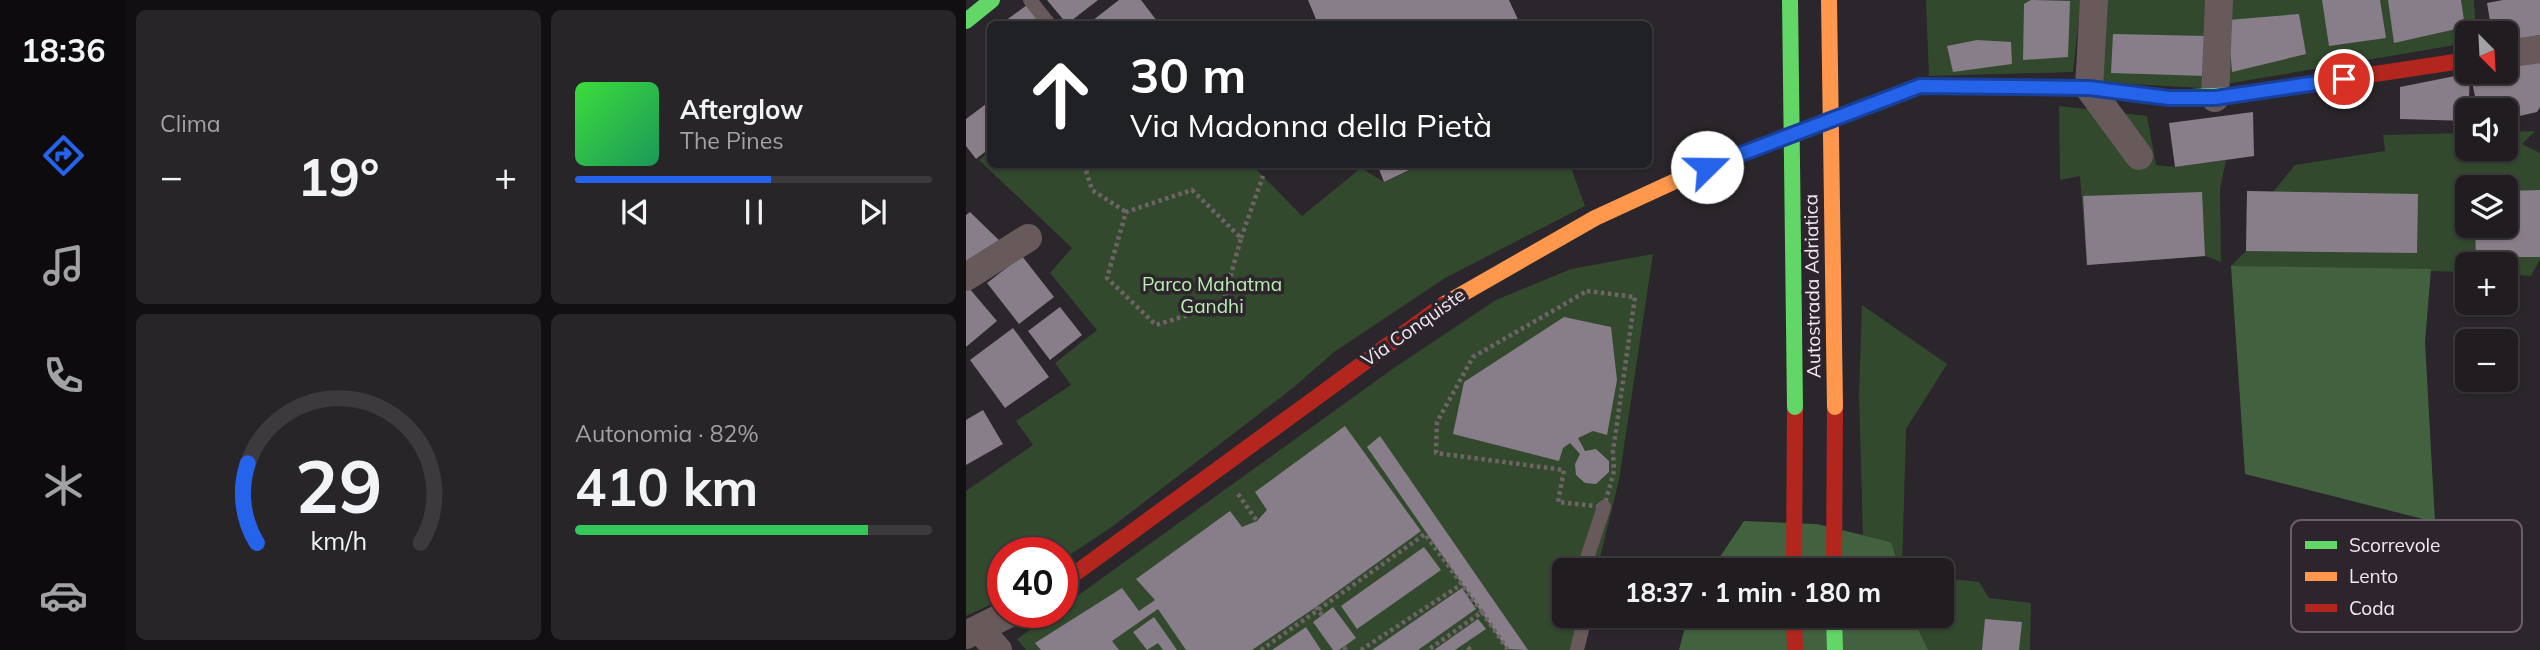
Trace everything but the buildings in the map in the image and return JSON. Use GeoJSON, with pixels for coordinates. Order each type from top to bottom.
{"type":"FeatureCollection","features":[{"type":"Feature","properties":{"kind":"main road"},"geometry":{"type":"LineString","coordinates":[[966,21],[992,0]]}},
{"type":"Feature","properties":{"kind":"main road","name":"Autostrada Adriatica"},"geometry":{"type":"LineString","coordinates":[[1790,0],[1796,407],[1794,558]]}},
{"type":"Feature","properties":{"kind":"main road","name":"Autostrada Adriatica"},"geometry":{"type":"LineString","coordinates":[[1829,0],[1835,407],[1834,558]]}},
{"type":"Feature","properties":{"kind":"main road","name":"Via Conquiste"},"geometry":{"type":"LineString","coordinates":[[1078,571],[1459,294],[1595,218],[1663,185],[1800,130],[1920,86],[2089,88],[2169,98],[2215,98],[2455,62]]}},
{"type":"Feature","properties":{"kind":"main road"},"geometry":{"type":"LineString","coordinates":[[1794,628],[1795,650]]}},
{"type":"Feature","properties":{"kind":"main road"},"geometry":{"type":"LineString","coordinates":[[1834,628],[1835,650]]}},
{"type":"Feature","properties":{"kind":"street"},"geometry":{"type":"LineString","coordinates":[[2094,0],[2089,88],[2139,156]]}},
{"type":"Feature","properties":{"kind":"street"},"geometry":{"type":"LineString","coordinates":[[2215,98],[2219,0]]}},
{"type":"Feature","properties":{"kind":"street"},"geometry":{"type":"LineString","coordinates":[[2518,52],[2540,49]]}},
{"type":"Feature","properties":{"kind":"street"},"geometry":{"type":"LineString","coordinates":[[966,277],[1028,238]]}},
{"type":"Feature","properties":{"kind":"lane"},"geometry":{"type":"LineString","coordinates":[[1030,0],[1047,21]]}},
{"type":"Feature","properties":{"kind":"lane"},"geometry":{"type":"LineString","coordinates":[[1587,558],[1604,507]]}},
{"type":"Feature","properties":{"kind":"lane"},"geometry":{"type":"LineString","coordinates":[[1577,650],[1582,628]]}},
{"type":"Feature","properties":{"kind":"path"},"geometry":{"type":"LineString","coordinates":[[1085,168],[1091,190],[1126,212]]}},
{"type":"Feature","properties":{"kind":"path"},"geometry":{"type":"LineString","coordinates":[[1126,212],[1107,278],[1156,325],[1223,304],[1241,238],[1263,176]]}},
{"type":"Feature","properties":{"kind":"path"},"geometry":{"type":"LineString","coordinates":[[1126,212],[1192,190],[1241,238]]}},
{"type":"Feature","properties":{"kind":"path"},"geometry":{"type":"LineString","coordinates":[[1587,291],[1635,296],[1614,451],[1614,471],[1604,507],[1558,502],[1564,470],[1436,453],[1437,422],[1473,357],[1587,291]]}},
{"type":"Feature","properties":{"kind":"path"},"geometry":{"type":"LineString","coordinates":[[1238,494],[1256,521]]}},
{"type":"Feature","properties":{"kind":"path"},"geometry":{"type":"LineString","coordinates":[[1261,650],[1317,608],[1426,534],[1506,650]]}},
{"type":"Feature","properties":{"kind":"path"},"geometry":{"type":"LineString","coordinates":[[1361,650],[1462,584]]}},
{"type":"Feature","properties":{"kind":"path"},"geometry":{"type":"LineString","coordinates":[[1317,608],[1322,615]]}},
{"type":"Feature","properties":{"kind":"path"},"geometry":{"type":"LineString","coordinates":[[1428,650],[1482,612]]}},
{"type":"Feature","properties":{"kind":"green space"},"geometry":{"type":"Polygon","coordinates":[[[1926,0],[2081,0],[2073,72],[1929,76],[1926,0]]]}},
{"type":"Feature","properties":{"kind":"green space"},"geometry":{"type":"Polygon","coordinates":[[[2105,0],[2474,0],[2475,21],[2455,21],[2455,45],[2202,88],[2096,82],[2105,0]]]}},
{"type":"Feature","properties":{"kind":"green space"},"geometry":{"type":"Polygon","coordinates":[[[2059,106],[2147,116],[2156,165],[2175,167],[2226,160],[2220,189],[2221,262],[2205,256],[2087,265],[2080,176],[2060,180],[2059,106]]]}},
{"type":"Feature","properties":{"kind":"green space"},"geometry":{"type":"Polygon","coordinates":[[[2535,131],[2522,144],[2540,153],[2540,259],[2531,276],[2518,275],[2518,252],[2455,252],[2455,272],[2231,266],[2246,251],[2247,191],[2273,192],[2295,165],[2385,151],[2383,135],[2455,133],[2455,161],[2518,161],[2518,132],[2535,131]]]}},
{"type":"Feature","properties":{"kind":"green space","name":"Parco Mahatma Gandhi"},"geometry":{"type":"Polygon","coordinates":[[[987,153],[987,168],[979,160],[987,153]]]}},
{"type":"Feature","properties":{"kind":"green space","name":"Parco Mahatma Gandhi"},"geometry":{"type":"Polygon","coordinates":[[[987,168],[1255,168],[1302,216],[1361,168],[1384,182],[1415,168],[1571,168],[1585,206],[1445,278],[1334,352],[1294,387],[1113,526],[1078,549],[1078,537],[987,537],[987,606],[966,616],[966,491],[1033,445],[1016,421],[1071,385],[1055,363],[1097,330],[1050,273],[1072,248],[987,168]]]}},
{"type":"Feature","properties":{"kind":"green space"},"geometry":{"type":"Polygon","coordinates":[[[1653,254],[1619,480],[1600,558],[1552,558],[1552,628],[1583,628],[1577,650],[1026,650],[1017,639],[1033,628],[1078,628],[1078,595],[1391,370],[1496,300],[1571,269],[1653,254]]]}},
{"type":"Feature","properties":{"kind":"green space"},"geometry":{"type":"Polygon","coordinates":[[[2231,266],[2431,269],[2425,342],[2435,520],[2245,474],[2231,266]]]}},
{"type":"Feature","properties":{"kind":"green space"},"geometry":{"type":"Polygon","coordinates":[[[1862,305],[1947,364],[1906,429],[1902,558],[1897,558],[1891,542],[1863,535],[1859,394],[1862,305]]]}},
{"type":"Feature","properties":{"kind":"green space"},"geometry":{"type":"Polygon","coordinates":[[[1744,521],[1817,524],[1891,542],[1897,558],[1719,558],[1744,521]]]}},
{"type":"Feature","properties":{"kind":"green space"},"geometry":{"type":"Polygon","coordinates":[[[1954,579],[1979,582],[1989,598],[2031,603],[2030,650],[1928,650],[1918,628],[1954,628],[1954,579]]]}},
{"type":"Feature","properties":{"kind":"green space"},"geometry":{"type":"Polygon","coordinates":[[[1685,628],[1918,628],[1928,650],[1679,650],[1685,628]]]}},
{"type":"Feature","properties":{"kind":"traffic: fast"},"geometry":{"type":"LineString","coordinates":[[966,21],[992,0]]}},
{"type":"Feature","properties":{"kind":"traffic: fast"},"geometry":{"type":"LineString","coordinates":[[1790,0],[1795,407]]}},
{"type":"Feature","properties":{"kind":"traffic: fast"},"geometry":{"type":"LineString","coordinates":[[1697,171],[1920,86],[2089,88],[2169,98],[2236,95]]}},
{"type":"Feature","properties":{"kind":"traffic: fast"},"geometry":{"type":"LineString","coordinates":[[1834,628],[1835,650]]}},
{"type":"Feature","properties":{"kind":"traffic: slow"},"geometry":{"type":"LineString","coordinates":[[1829,0],[1835,407]]}},
{"type":"Feature","properties":{"kind":"traffic: slow"},"geometry":{"type":"LineString","coordinates":[[1443,305],[1595,218],[1697,171]]}},
{"type":"Feature","properties":{"kind":"traffic: jam"},"geometry":{"type":"LineString","coordinates":[[2236,95],[2455,62]]}},
{"type":"Feature","properties":{"kind":"traffic: jam"},"geometry":{"type":"LineString","coordinates":[[1078,571],[1443,305]]}},
{"type":"Feature","properties":{"kind":"traffic: jam"},"geometry":{"type":"LineString","coordinates":[[1794,558],[1795,407]]}},
{"type":"Feature","properties":{"kind":"traffic: jam"},"geometry":{"type":"LineString","coordinates":[[1834,558],[1835,407]]}},
{"type":"Feature","properties":{"kind":"traffic: jam"},"geometry":{"type":"LineString","coordinates":[[1794,628],[1795,650]]}},
{"type":"Feature","properties":{"kind":"route"},"geometry":{"type":"LineString","coordinates":[[1707,167],[1920,86],[2089,88],[2169,98],[2215,98],[2344,79]]}}]}
